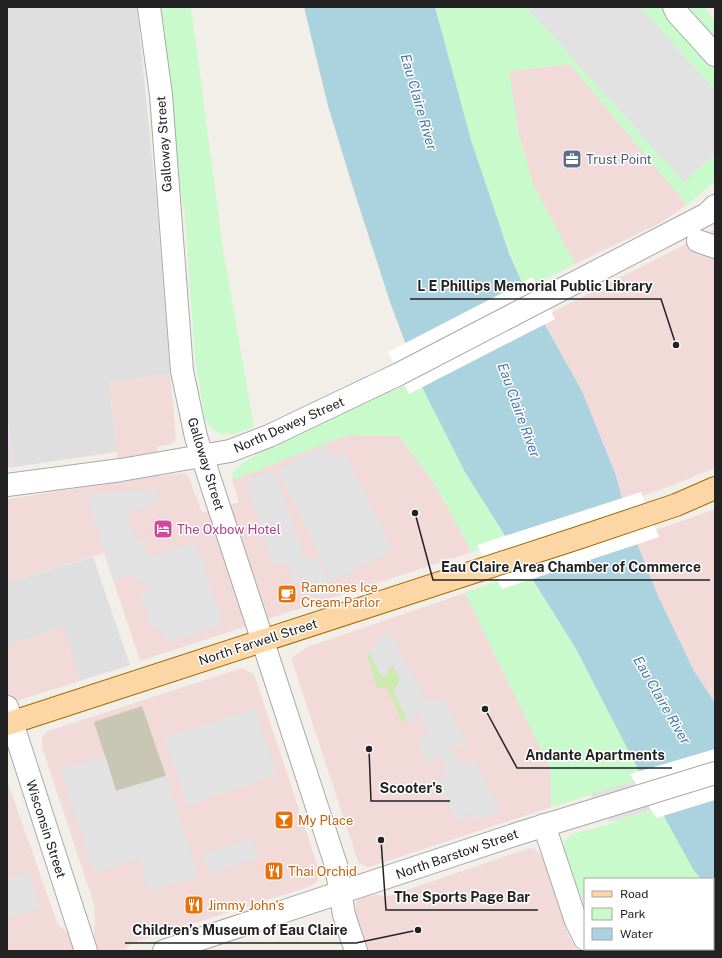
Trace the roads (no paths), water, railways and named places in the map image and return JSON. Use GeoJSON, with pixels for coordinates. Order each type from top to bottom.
{"type":"FeatureCollection","features":[{"type":"Feature","properties":{"kind":"main road","name":"North Farwell Street"},"geometry":{"type":"LineString","coordinates":[[9,718],[264,640],[490,567],[650,514],[715,488]]}},
{"type":"Feature","properties":{"kind":"street","name":"Galloway Street"},"geometry":{"type":"LineString","coordinates":[[149,7],[161,95],[182,371],[196,437],[237,564],[264,640],[336,865],[344,915],[356,951]]}},
{"type":"Feature","properties":{"kind":"street"},"geometry":{"type":"LineString","coordinates":[[674,7],[677,13],[715,55]]}},
{"type":"Feature","properties":{"kind":"street","name":"North Dewey Street"},"geometry":{"type":"LineString","coordinates":[[7,486],[203,457],[230,451],[269,436],[399,374],[485,330],[700,217],[715,206]]}},
{"type":"Feature","properties":{"kind":"street","name":"Wisconsin Street"},"geometry":{"type":"LineString","coordinates":[[9,718],[86,951]]}},
{"type":"Feature","properties":{"kind":"street","name":"North Barstow Street"},"geometry":{"type":"LineString","coordinates":[[164,951],[340,894],[544,825],[711,775]]}},
{"type":"Feature","properties":{"kind":"street"},"geometry":{"type":"LineString","coordinates":[[544,825],[576,921],[584,936]]}},
{"type":"Feature","properties":{"kind":"water","name":"Eau Claire River"},"geometry":{"type":"Polygon","coordinates":[[[304,7],[435,7],[471,140],[509,253],[525,289],[582,391],[615,473],[632,531],[658,596],[694,671],[715,703],[715,898],[714,878],[700,878],[693,869],[639,771],[576,649],[465,472],[422,387],[391,305],[328,106],[304,7]]]}},
{"type":"Feature","properties":{"kind":"place","name":"Trust Point"},"geometry":{"type":"Point","coordinates":[572,159]}},
{"type":"Feature","properties":{"kind":"place","name":"L E Phillips Memorial Public Library"},"geometry":{"type":"Point","coordinates":[676,345]}},
{"type":"Feature","properties":{"kind":"place","name":"Eau Claire Area Chamber of Commerce"},"geometry":{"type":"Point","coordinates":[415,513]}},
{"type":"Feature","properties":{"kind":"place","name":"The Oxbow Hotel"},"geometry":{"type":"Point","coordinates":[163,529]}},
{"type":"Feature","properties":{"kind":"place","name":"Ramones Ice Cream Parlor"},"geometry":{"type":"Point","coordinates":[287,594]}},
{"type":"Feature","properties":{"kind":"place","name":"Andante Apartments"},"geometry":{"type":"Point","coordinates":[485,709]}},
{"type":"Feature","properties":{"kind":"place","name":"Scooter's"},"geometry":{"type":"Point","coordinates":[369,749]}},
{"type":"Feature","properties":{"kind":"place","name":"My Place"},"geometry":{"type":"Point","coordinates":[284,820]}},
{"type":"Feature","properties":{"kind":"place","name":"The Sports Page Bar"},"geometry":{"type":"Point","coordinates":[381,840]}},
{"type":"Feature","properties":{"kind":"place","name":"Thai Orchid"},"geometry":{"type":"Point","coordinates":[274,871]}},
{"type":"Feature","properties":{"kind":"place","name":"Jimmy John's"},"geometry":{"type":"Point","coordinates":[194,905]}},
{"type":"Feature","properties":{"kind":"place","name":"Children’s Museum of Eau Claire"},"geometry":{"type":"Point","coordinates":[418,930]}}]}
